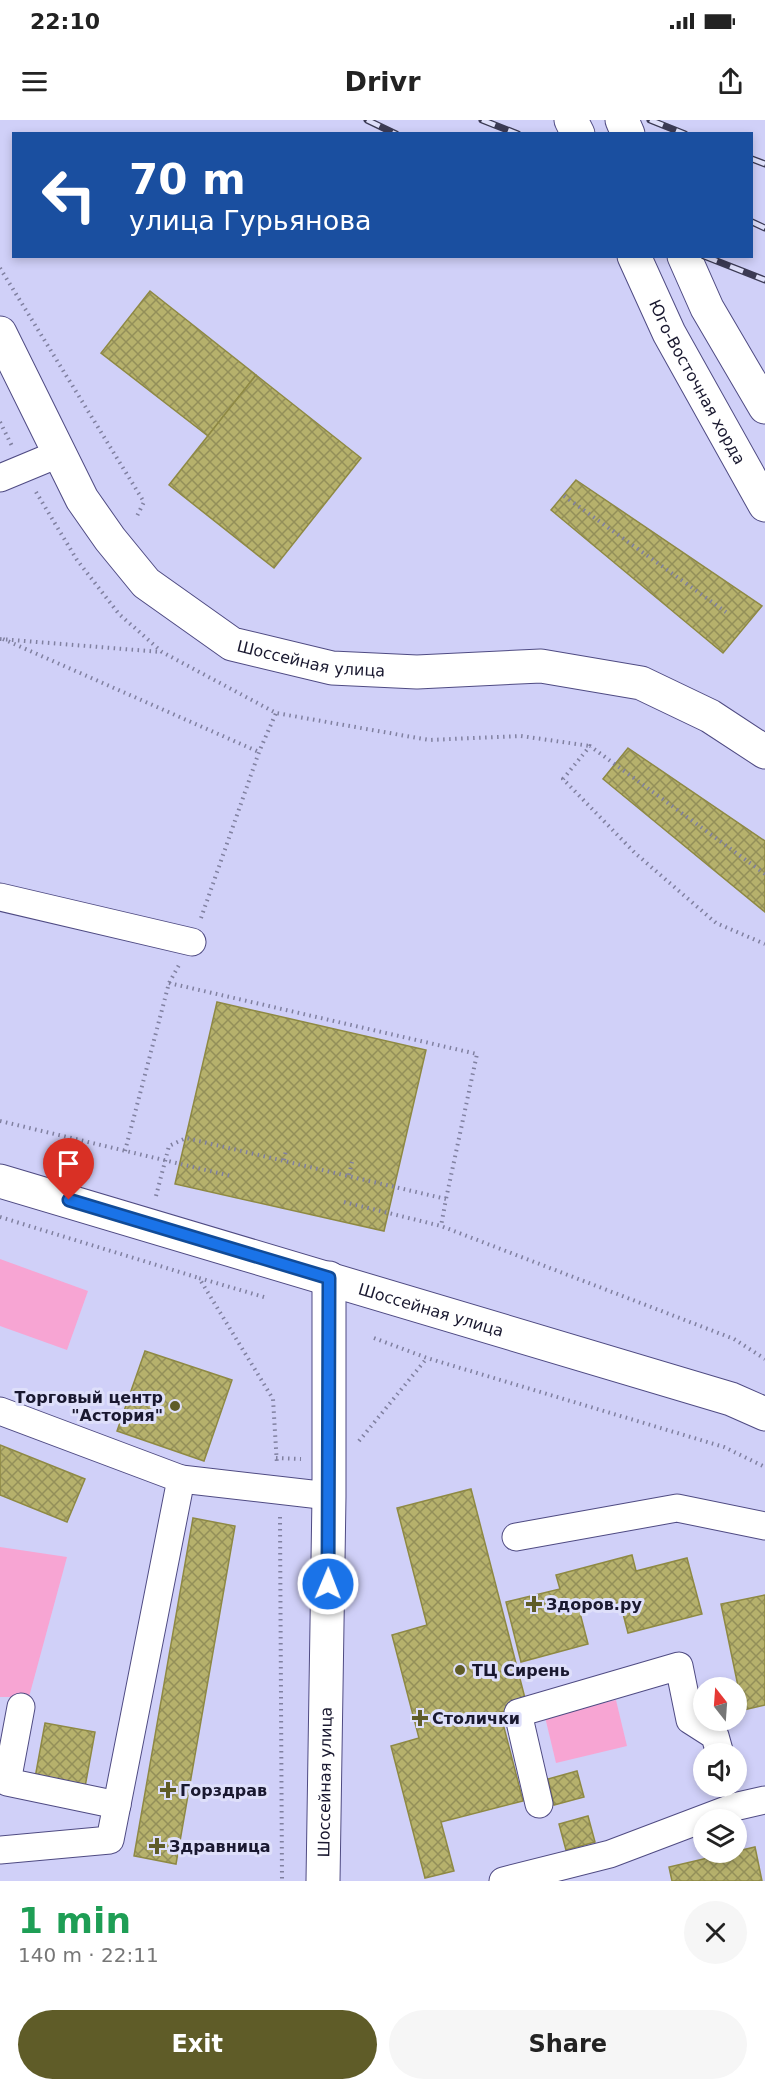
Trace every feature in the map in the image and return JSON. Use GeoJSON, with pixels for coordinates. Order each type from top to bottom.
{"type":"FeatureCollection","features":[{"type":"Feature","properties":{"kind":"main road","name":"Юго-Восточная хорда"},"geometry":{"type":"LineString","coordinates":[[635,258],[669,333],[765,505]]}},
{"type":"Feature","properties":{"kind":"main road"},"geometry":{"type":"LineString","coordinates":[[685,258],[707,308],[765,407]]}},
{"type":"Feature","properties":{"kind":"main road","name":"Шоссейная улица"},"geometry":{"type":"LineString","coordinates":[[0,333],[82,500],[146,583],[232,644],[332,668],[417,672],[541,666],[641,683],[711,716],[765,752]]}},
{"type":"Feature","properties":{"kind":"main road"},"geometry":{"type":"LineString","coordinates":[[0,1181],[329,1278]]}},
{"type":"Feature","properties":{"kind":"main road","name":"Шоссейная улица"},"geometry":{"type":"LineString","coordinates":[[323,1881],[329,1496],[329,1278],[731,1399],[765,1414]]}},
{"type":"Feature","properties":{"kind":"lane"},"geometry":{"type":"LineString","coordinates":[[0,478],[58,454]]}},
{"type":"Feature","properties":{"kind":"lane"},"geometry":{"type":"LineString","coordinates":[[0,897],[192,942]]}},
{"type":"Feature","properties":{"kind":"lane"},"geometry":{"type":"LineString","coordinates":[[0,1411],[181,1479],[329,1496]]}},
{"type":"Feature","properties":{"kind":"lane"},"geometry":{"type":"LineString","coordinates":[[0,1850],[110,1840],[181,1479]]}},
{"type":"Feature","properties":{"kind":"lane"},"geometry":{"type":"LineString","coordinates":[[516,1537],[677,1508],[765,1526]]}},
{"type":"Feature","properties":{"kind":"lane"},"geometry":{"type":"LineString","coordinates":[[539,1804],[518,1713],[679,1666],[690,1720],[715,1736],[717,1743]]}},
{"type":"Feature","properties":{"kind":"lane"},"geometry":{"type":"LineString","coordinates":[[21,1707],[7,1782],[117,1805]]}},
{"type":"Feature","properties":{"kind":"lane"},"geometry":{"type":"LineString","coordinates":[[503,1881],[610,1854],[731,1797],[765,1800]]}},
{"type":"Feature","properties":{"kind":"path"},"geometry":{"type":"LineString","coordinates":[[0,268],[144,502],[136,518]]}},
{"type":"Feature","properties":{"kind":"path"},"geometry":{"type":"LineString","coordinates":[[564,495],[726,612]]}},
{"type":"Feature","properties":{"kind":"path"},"geometry":{"type":"LineString","coordinates":[[2,639],[162,652]]}},
{"type":"Feature","properties":{"kind":"path"},"geometry":{"type":"LineString","coordinates":[[2,639],[259,752]]}},
{"type":"Feature","properties":{"kind":"path"},"geometry":{"type":"LineString","coordinates":[[125,1151],[169,982],[192,942],[259,752],[276,713]]}},
{"type":"Feature","properties":{"kind":"path"},"geometry":{"type":"LineString","coordinates":[[765,874],[590,746],[563,779],[635,853],[716,923],[765,944]]}},
{"type":"Feature","properties":{"kind":"path"},"geometry":{"type":"LineString","coordinates":[[169,982],[477,1054],[441,1226]]}},
{"type":"Feature","properties":{"kind":"path"},"geometry":{"type":"LineString","coordinates":[[0,1121],[231,1176]]}},
{"type":"Feature","properties":{"kind":"path"},"geometry":{"type":"LineString","coordinates":[[166,1161],[169,1146],[186,1138],[446,1199]]}},
{"type":"Feature","properties":{"kind":"path"},"geometry":{"type":"LineString","coordinates":[[284,1160],[286,1150]]}},
{"type":"Feature","properties":{"kind":"path"},"geometry":{"type":"LineString","coordinates":[[349,1175],[352,1162]]}},
{"type":"Feature","properties":{"kind":"path"},"geometry":{"type":"LineString","coordinates":[[344,1202],[441,1226],[734,1340],[765,1359]]}},
{"type":"Feature","properties":{"kind":"path"},"geometry":{"type":"LineString","coordinates":[[0,1217],[264,1297]]}},
{"type":"Feature","properties":{"kind":"path"},"geometry":{"type":"LineString","coordinates":[[199,1278],[273,1399],[280,1490],[282,1881]]}},
{"type":"Feature","properties":{"kind":"path"},"geometry":{"type":"LineString","coordinates":[[374,1338],[427,1358],[724,1447],[765,1467]]}},
{"type":"Feature","properties":{"kind":"shaded area"},"geometry":{"type":"Polygon","coordinates":[[[0,1259],[88,1291],[67,1350],[0,1326],[0,1259]]]}},
{"type":"Feature","properties":{"kind":"shaded area"},"geometry":{"type":"Polygon","coordinates":[[[0,1547],[67,1557],[29,1697],[0,1697],[0,1547]]]}},
{"type":"Feature","properties":{"kind":"shaded area"},"geometry":{"type":"Polygon","coordinates":[[[616,1700],[627,1746],[556,1763],[545,1717],[616,1700]]]}},
{"type":"Feature","properties":{"kind":"building"},"geometry":{"type":"Polygon","coordinates":[[[150,291],[256,375],[208,436],[101,353],[150,291]]]}},
{"type":"Feature","properties":{"kind":"building"},"geometry":{"type":"Polygon","coordinates":[[[256,375],[361,458],[274,568],[169,485],[256,375]]]}},
{"type":"Feature","properties":{"kind":"building"},"geometry":{"type":"Polygon","coordinates":[[[576,480],[762,606],[723,653],[551,510],[576,480]]]}},
{"type":"Feature","properties":{"kind":"building"},"geometry":{"type":"Polygon","coordinates":[[[628,748],[765,841],[765,912],[603,779],[628,748]]]}},
{"type":"Feature","properties":{"kind":"building"},"geometry":{"type":"Polygon","coordinates":[[[217,1002],[426,1050],[384,1231],[175,1184],[217,1002]]]}},
{"type":"Feature","properties":{"kind":"building","name":"Торговый центр \"Астория\""},"geometry":{"type":"Polygon","coordinates":[[[145,1351],[232,1380],[204,1461],[117,1431],[145,1351]]]}},
{"type":"Feature","properties":{"kind":"building"},"geometry":{"type":"Polygon","coordinates":[[[0,1445],[85,1479],[67,1522],[0,1495],[0,1445]]]}},
{"type":"Feature","properties":{"kind":"building","name":"ТЦ Сирень"},"geometry":{"type":"Polygon","coordinates":[[[471,1489],[527,1706],[500,1712],[523,1801],[441,1822],[454,1871],[425,1878],[391,1746],[419,1738],[392,1635],[427,1625],[397,1508],[471,1489]]]}},
{"type":"Feature","properties":{"kind":"building"},"geometry":{"type":"Polygon","coordinates":[[[193,1518],[235,1526],[176,1864],[134,1856],[193,1518]]]}},
{"type":"Feature","properties":{"kind":"building"},"geometry":{"type":"Polygon","coordinates":[[[632,1555],[636,1571],[687,1558],[702,1614],[628,1633],[620,1602],[580,1613],[588,1644],[521,1662],[506,1602],[560,1589],[556,1575],[632,1555]]]}},
{"type":"Feature","properties":{"kind":"building"},"geometry":{"type":"Polygon","coordinates":[[[765,1595],[765,1705],[747,1709],[747,1677],[736,1677],[721,1604],[765,1595]]]}},
{"type":"Feature","properties":{"kind":"building"},"geometry":{"type":"Polygon","coordinates":[[[45,1723],[95,1732],[85,1787],[35,1778],[45,1723]]]}},
{"type":"Feature","properties":{"kind":"building"},"geometry":{"type":"Polygon","coordinates":[[[577,1771],[584,1797],[554,1805],[548,1779],[577,1771]]]}},
{"type":"Feature","properties":{"kind":"building"},"geometry":{"type":"Polygon","coordinates":[[[588,1816],[595,1842],[566,1850],[559,1824],[588,1816]]]}},
{"type":"Feature","properties":{"kind":"building"},"geometry":{"type":"Polygon","coordinates":[[[755,1847],[762,1881],[672,1881],[669,1867],[693,1861],[747,1863],[747,1849],[755,1847]]]}},
{"type":"Feature","properties":{"kind":"railway"},"geometry":{"type":"LineString","coordinates":[[367,120],[392,132]]}},
{"type":"Feature","properties":{"kind":"railway"},"geometry":{"type":"LineString","coordinates":[[482,120],[513,132]]}},
{"type":"Feature","properties":{"kind":"railway"},"geometry":{"type":"LineString","coordinates":[[650,120],[680,132]]}},
{"type":"Feature","properties":{"kind":"railway"},"geometry":{"type":"LineString","coordinates":[[753,159],[765,164]]}},
{"type":"Feature","properties":{"kind":"railway"},"geometry":{"type":"LineString","coordinates":[[753,222],[765,228]]}},
{"type":"Feature","properties":{"kind":"railway"},"geometry":{"type":"LineString","coordinates":[[709,258],[765,280]]}},
{"type":"Feature","properties":{"kind":"place","name":"Торговый центр \"Астория\""},"geometry":{"type":"Point","coordinates":[175,1406]}},
{"type":"Feature","properties":{"kind":"place","name":"Здоров.ру"},"geometry":{"type":"Point","coordinates":[534,1604]}},
{"type":"Feature","properties":{"kind":"place","name":"ТЦ Сирень"},"geometry":{"type":"Point","coordinates":[460,1670]}},
{"type":"Feature","properties":{"kind":"place","name":"Столички"},"geometry":{"type":"Point","coordinates":[420,1718]}},
{"type":"Feature","properties":{"kind":"place","name":"Горздрав"},"geometry":{"type":"Point","coordinates":[168,1790]}},
{"type":"Feature","properties":{"kind":"place","name":"Здравница"},"geometry":{"type":"Point","coordinates":[157,1846]}},
{"type":"Feature","properties":{"kind":"route"},"geometry":{"type":"LineString","coordinates":[[69,1200],[329,1278],[328,1584]]}}]}
